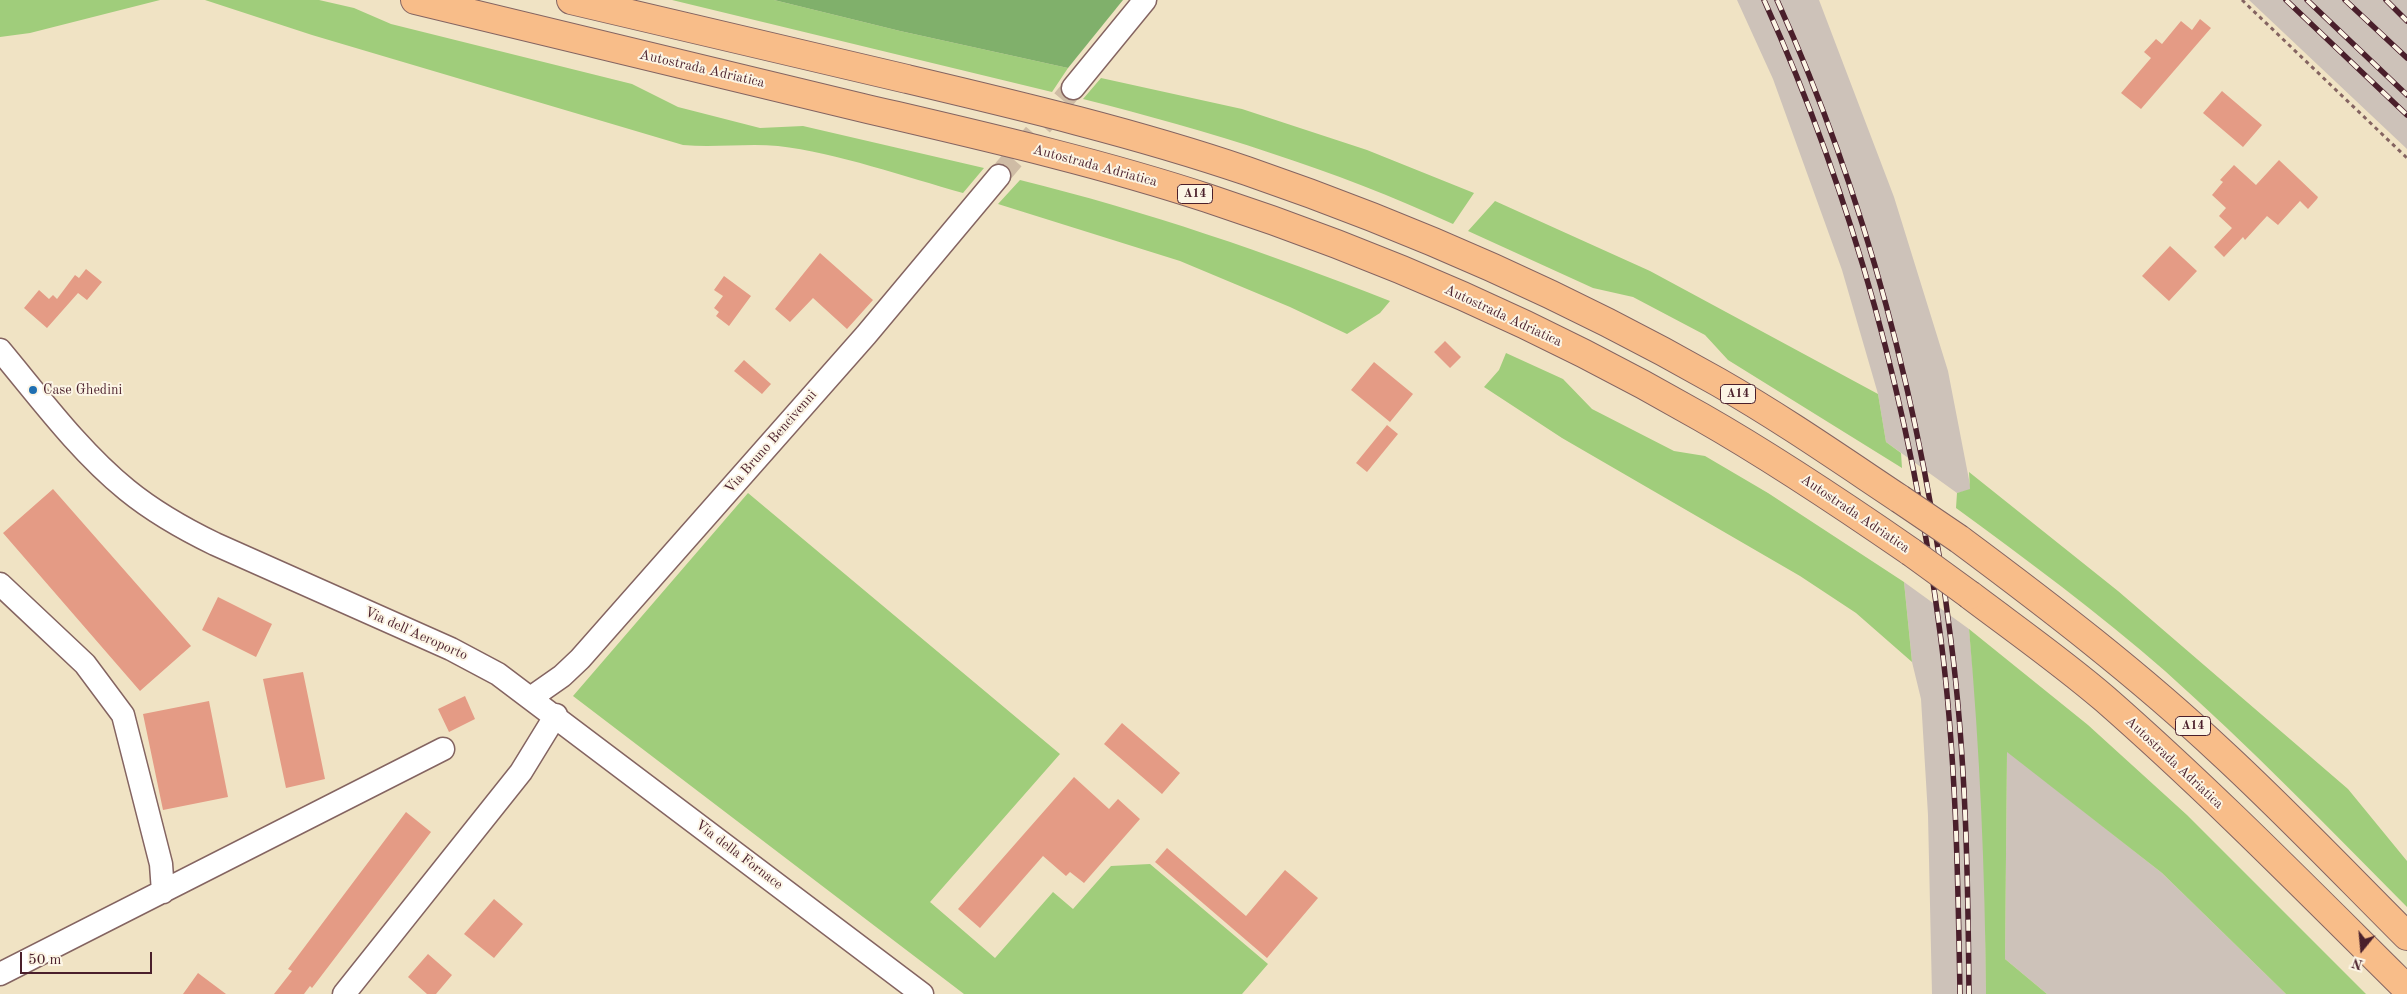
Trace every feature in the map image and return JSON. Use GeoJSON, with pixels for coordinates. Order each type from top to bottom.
{"type":"FeatureCollection","features":[{"type":"Feature","properties":{"kind":"highway","name":"Autostrada Adriatica"},"geometry":{"type":"LineString","coordinates":[[415,0],[1054,154],[1200,196],[1327,241],[1480,304],[1633,379],[1702,417],[1822,490],[1912,552],[2103,697],[2158,746],[2407,989]]}},
{"type":"Feature","properties":{"kind":"highway","name":"A14"},"geometry":{"type":"LineString","coordinates":[[571,0],[1062,116],[1164,145],[1318,196],[1486,265],[1568,303],[1651,346],[1770,414],[1959,539],[2017,582],[2151,689],[2221,752],[2407,936]]}},
{"type":"Feature","properties":{"kind":"street"},"geometry":{"type":"LineString","coordinates":[[1073,88],[1145,0]]}},
{"type":"Feature","properties":{"kind":"street","name":"Via Bruno Bencivenni"},"geometry":{"type":"LineString","coordinates":[[532,697],[562,676],[580,659],[866,335],[1000,176]]}},
{"type":"Feature","properties":{"kind":"street","name":"Via dell'Aeroporto"},"geometry":{"type":"LineString","coordinates":[[0,350],[93,458],[127,490],[166,517],[255,563],[469,658],[498,674],[556,716]]}},
{"type":"Feature","properties":{"kind":"street"},"geometry":{"type":"LineString","coordinates":[[0,584],[86,664],[123,715],[161,864],[162,892]]}},
{"type":"Feature","properties":{"kind":"street"},"geometry":{"type":"LineString","coordinates":[[344,994],[521,772],[556,716]]}},
{"type":"Feature","properties":{"kind":"street","name":"Via della Fornace"},"geometry":{"type":"LineString","coordinates":[[556,716],[922,994]]}},
{"type":"Feature","properties":{"kind":"street"},"geometry":{"type":"LineString","coordinates":[[0,974],[443,749]]}},
{"type":"Feature","properties":{"kind":"path"},"geometry":{"type":"LineString","coordinates":[[2242,0],[2407,158]]}},
{"type":"Feature","properties":{"kind":"shaded area"},"geometry":{"type":"Polygon","coordinates":[[[1737,0],[1819,0],[1894,197],[1948,371],[1971,490],[1957,493],[1886,442],[1878,394],[1842,270],[1773,79],[1737,0]]]}},
{"type":"Feature","properties":{"kind":"shaded area"},"geometry":{"type":"Polygon","coordinates":[[[2249,0],[2407,0],[2407,149],[2249,0]]]}},
{"type":"Feature","properties":{"kind":"shaded area"},"geometry":{"type":"Polygon","coordinates":[[[1904,582],[1969,629],[1980,746],[1985,873],[1986,994],[1932,994],[1928,815],[1921,699],[1912,662],[1904,582]]]}},
{"type":"Feature","properties":{"kind":"shaded area"},"geometry":{"type":"Polygon","coordinates":[[[2007,751],[2162,873],[2286,994],[2047,994],[2005,959],[2007,751]]]}},
{"type":"Feature","properties":{"kind":"green space"},"geometry":{"type":"Polygon","coordinates":[[[0,0],[160,0],[30,33],[0,37],[0,0]]]}},
{"type":"Feature","properties":{"kind":"green space"},"geometry":{"type":"Polygon","coordinates":[[[205,0],[319,0],[354,8],[391,24],[632,84],[678,107],[760,128],[803,126],[984,168],[963,193],[801,149],[766,145],[683,145],[312,35],[205,0]]]}},
{"type":"Feature","properties":{"kind":"green space"},"geometry":{"type":"Polygon","coordinates":[[[672,0],[774,0],[900,31],[1068,68],[1052,92],[672,0]]]}},
{"type":"Feature","properties":{"kind":"green space"},"geometry":{"type":"Polygon","coordinates":[[[774,0],[1123,0],[1068,68],[900,31],[774,0]]]}},
{"type":"Feature","properties":{"kind":"green space"},"geometry":{"type":"Polygon","coordinates":[[[1101,78],[1242,109],[1367,150],[1474,193],[1453,224],[1363,186],[1271,153],[1177,124],[1083,99],[1101,78]]]}},
{"type":"Feature","properties":{"kind":"green space"},"geometry":{"type":"Polygon","coordinates":[[[1020,180],[1114,205],[1206,234],[1390,301],[1380,313],[1347,334],[1290,307],[1180,261],[998,204],[1020,180]]]}},
{"type":"Feature","properties":{"kind":"green space"},"geometry":{"type":"Polygon","coordinates":[[[1495,201],[1650,271],[1878,394],[1886,442],[1901,453],[1902,468],[1728,360],[1705,335],[1633,297],[1593,288],[1468,231],[1495,201]]]}},
{"type":"Feature","properties":{"kind":"green space"},"geometry":{"type":"Polygon","coordinates":[[[1506,353],[1563,379],[1592,409],[1674,451],[1705,456],[1768,493],[1904,582],[1912,662],[1856,613],[1800,576],[1562,438],[1484,387],[1499,370],[1506,353]]]}},
{"type":"Feature","properties":{"kind":"green space"},"geometry":{"type":"Polygon","coordinates":[[[1969,472],[2118,591],[2348,789],[2407,861],[2407,907],[2258,758],[2165,671],[2089,608],[1956,508],[1957,493],[1970,489],[1969,472]]]}},
{"type":"Feature","properties":{"kind":"green space"},"geometry":{"type":"Polygon","coordinates":[[[748,493],[1060,754],[930,902],[995,958],[1053,892],[1073,909],[1111,866],[1150,864],[1268,964],[1242,994],[964,994],[573,696],[748,493]]]}},
{"type":"Feature","properties":{"kind":"green space"},"geometry":{"type":"Polygon","coordinates":[[[1969,629],[2088,725],[2187,815],[2366,994],[2286,994],[2162,873],[2007,752],[2005,959],[2047,994],[1986,994],[1981,811],[1969,629]]]}},
{"type":"Feature","properties":{"kind":"building"},"geometry":{"type":"Polygon","coordinates":[[[2200,19],[2211,28],[2141,109],[2121,93],[2151,58],[2144,52],[2156,39],[2162,44],[2181,21],[2192,30],[2200,19]]]}},
{"type":"Feature","properties":{"kind":"building"},"geometry":{"type":"Polygon","coordinates":[[[2222,91],[2262,125],[2243,147],[2203,113],[2222,91]]]}},
{"type":"Feature","properties":{"kind":"building"},"geometry":{"type":"Polygon","coordinates":[[[2279,160],[2318,197],[2317,199],[2308,209],[2300,201],[2278,225],[2267,216],[2245,240],[2243,237],[2224,257],[2214,247],[2232,228],[2219,216],[2226,208],[2212,195],[2223,182],[2220,180],[2234,165],[2256,185],[2279,160]]]}},
{"type":"Feature","properties":{"kind":"building"},"geometry":{"type":"Polygon","coordinates":[[[2170,246],[2197,271],[2169,301],[2142,276],[2170,246]]]}},
{"type":"Feature","properties":{"kind":"building"},"geometry":{"type":"Polygon","coordinates":[[[820,253],[873,300],[847,329],[813,298],[790,322],[775,309],[820,253]]]}},
{"type":"Feature","properties":{"kind":"building"},"geometry":{"type":"Polygon","coordinates":[[[86,269],[102,282],[87,300],[78,293],[47,328],[24,308],[39,290],[49,299],[53,295],[57,299],[75,275],[79,278],[86,269]]]}},
{"type":"Feature","properties":{"kind":"building"},"geometry":{"type":"Polygon","coordinates":[[[724,276],[751,296],[729,326],[716,316],[719,312],[714,308],[723,296],[714,290],[724,276]]]}},
{"type":"Feature","properties":{"kind":"building"},"geometry":{"type":"Polygon","coordinates":[[[1445,341],[1461,357],[1450,368],[1434,352],[1445,341]]]}},
{"type":"Feature","properties":{"kind":"building"},"geometry":{"type":"Polygon","coordinates":[[[744,360],[771,384],[762,394],[734,371],[744,360]]]}},
{"type":"Feature","properties":{"kind":"building"},"geometry":{"type":"Polygon","coordinates":[[[1374,362],[1413,394],[1390,422],[1351,390],[1374,362]]]}},
{"type":"Feature","properties":{"kind":"building"},"geometry":{"type":"Polygon","coordinates":[[[1387,425],[1398,434],[1367,472],[1356,463],[1387,425]]]}},
{"type":"Feature","properties":{"kind":"building"},"geometry":{"type":"Polygon","coordinates":[[[53,489],[191,646],[140,691],[3,533],[53,489]]]}},
{"type":"Feature","properties":{"kind":"building"},"geometry":{"type":"Polygon","coordinates":[[[218,597],[272,624],[256,657],[202,630],[218,597]]]}},
{"type":"Feature","properties":{"kind":"building"},"geometry":{"type":"Polygon","coordinates":[[[303,672],[325,779],[286,788],[263,679],[303,672]]]}},
{"type":"Feature","properties":{"kind":"building"},"geometry":{"type":"Polygon","coordinates":[[[465,696],[475,719],[449,732],[438,709],[465,696]]]}},
{"type":"Feature","properties":{"kind":"building"},"geometry":{"type":"Polygon","coordinates":[[[209,701],[228,797],[163,810],[143,714],[209,701]]]}},
{"type":"Feature","properties":{"kind":"building"},"geometry":{"type":"Polygon","coordinates":[[[1122,723],[1180,773],[1162,794],[1104,744],[1122,723]]]}},
{"type":"Feature","properties":{"kind":"building"},"geometry":{"type":"Polygon","coordinates":[[[1074,777],[1109,809],[1118,799],[1140,819],[1084,883],[1070,872],[1066,876],[1043,856],[980,928],[958,909],[1074,777]]]}},
{"type":"Feature","properties":{"kind":"building"},"geometry":{"type":"Polygon","coordinates":[[[406,812],[431,832],[312,988],[310,986],[304,994],[274,994],[292,971],[288,969],[406,812]]]}},
{"type":"Feature","properties":{"kind":"building"},"geometry":{"type":"Polygon","coordinates":[[[1167,848],[1246,916],[1285,870],[1318,898],[1267,958],[1155,862],[1167,848]]]}},
{"type":"Feature","properties":{"kind":"building"},"geometry":{"type":"Polygon","coordinates":[[[494,899],[523,924],[494,958],[464,934],[494,899]]]}},
{"type":"Feature","properties":{"kind":"building"},"geometry":{"type":"Polygon","coordinates":[[[428,954],[452,975],[436,994],[427,994],[408,977],[428,954]]]}},
{"type":"Feature","properties":{"kind":"building"},"geometry":{"type":"Polygon","coordinates":[[[198,973],[226,994],[183,994],[198,973]]]}},
{"type":"Feature","properties":{"kind":"tunnel"},"geometry":{"type":"LineString","coordinates":[[999,176],[1073,88]]}},
{"type":"Feature","properties":{"kind":"railway"},"geometry":{"type":"LineString","coordinates":[[1764,0],[1797,77],[1827,155],[1853,233],[1897,394],[1914,475],[1929,557],[1941,640],[1950,728],[1957,861],[1960,994]]}},
{"type":"Feature","properties":{"kind":"railway"},"geometry":{"type":"LineString","coordinates":[[1777,0],[1810,77],[1839,155],[1865,234],[1888,314],[1925,476],[1940,558],[1960,729],[1967,861],[1969,994]]}},
{"type":"Feature","properties":{"kind":"railway"},"geometry":{"type":"LineString","coordinates":[[2286,0],[2407,115]]}},
{"type":"Feature","properties":{"kind":"railway"},"geometry":{"type":"LineString","coordinates":[[2307,0],[2407,95]]}},
{"type":"Feature","properties":{"kind":"railway"},"geometry":{"type":"LineString","coordinates":[[2345,0],[2407,58]]}},
{"type":"Feature","properties":{"kind":"railway"},"geometry":{"type":"LineString","coordinates":[[2386,0],[2407,21]]}},
{"type":"Feature","properties":{"kind":"place","name":"Case Ghedini"},"geometry":{"type":"Point","coordinates":[33,390]}}]}
